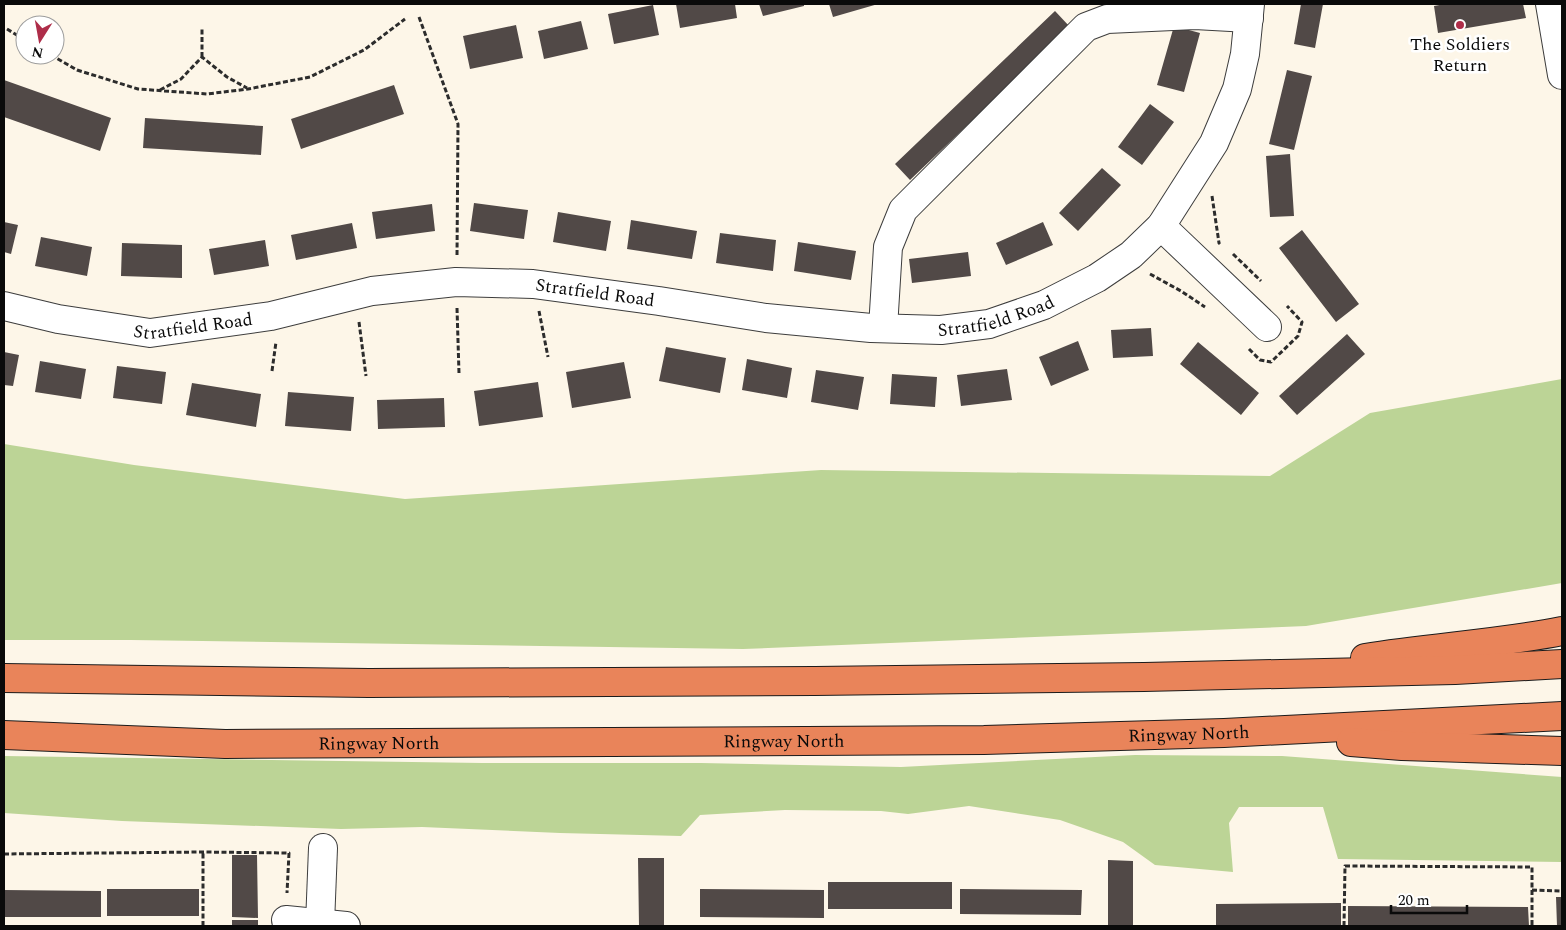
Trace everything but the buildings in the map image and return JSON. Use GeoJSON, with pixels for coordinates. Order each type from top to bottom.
{"type":"FeatureCollection","features":[{"type":"Feature","properties":{"kind":"highway"},"geometry":{"type":"LineString","coordinates":[[1258,674],[1408,651],[1527,638],[1562,631]]}},
{"type":"Feature","properties":{"kind":"highway"},"geometry":{"type":"LineString","coordinates":[[4,678],[369,683],[805,681],[1455,670],[1562,664]]}},
{"type":"Feature","properties":{"kind":"highway","name":"Ringway North"},"geometry":{"type":"LineString","coordinates":[[4,735],[235,744],[984,740],[1224,733],[1562,716]]}},
{"type":"Feature","properties":{"kind":"highway"},"geometry":{"type":"LineString","coordinates":[[1224,733],[1402,746],[1562,751]]}},
{"type":"Feature","properties":{"kind":"street"},"geometry":{"type":"LineString","coordinates":[[1550,4],[1562,75]]}},
{"type":"Feature","properties":{"kind":"street"},"geometry":{"type":"LineString","coordinates":[[883,328],[888,247],[903,210],[1086,27],[1107,19],[1249,11]]}},
{"type":"Feature","properties":{"kind":"street","name":"Stratfield Road"},"geometry":{"type":"LineString","coordinates":[[4,306],[58,319],[150,334],[271,316],[372,291],[456,282],[534,284],[766,318],[883,328],[940,330],[989,324],[1044,305],[1097,278],[1131,254],[1161,226],[1214,143],[1237,89],[1245,54],[1249,11]]}},
{"type":"Feature","properties":{"kind":"street"},"geometry":{"type":"LineString","coordinates":[[1161,226],[1267,325]]}},
{"type":"Feature","properties":{"kind":"street"},"geometry":{"type":"LineString","coordinates":[[312,924],[323,848]]}},
{"type":"Feature","properties":{"kind":"path"},"geometry":{"type":"LineString","coordinates":[[419,17],[458,124],[456,282],[459,373]]}},
{"type":"Feature","properties":{"kind":"path"},"geometry":{"type":"LineString","coordinates":[[65,63],[77,70],[138,89],[207,94],[310,77],[364,50],[405,18]]}},
{"type":"Feature","properties":{"kind":"path"},"geometry":{"type":"LineString","coordinates":[[7,29],[15,34]]}},
{"type":"Feature","properties":{"kind":"path"},"geometry":{"type":"LineString","coordinates":[[160,90],[181,78],[202,57],[202,29]]}},
{"type":"Feature","properties":{"kind":"path"},"geometry":{"type":"LineString","coordinates":[[202,57],[227,77],[248,88]]}},
{"type":"Feature","properties":{"kind":"path"},"geometry":{"type":"LineString","coordinates":[[534,284],[548,357]]}},
{"type":"Feature","properties":{"kind":"path"},"geometry":{"type":"LineString","coordinates":[[355,296],[366,376]]}},
{"type":"Feature","properties":{"kind":"path"},"geometry":{"type":"LineString","coordinates":[[203,926],[204,852]]}},
{"type":"Feature","properties":{"kind":"path"},"geometry":{"type":"LineString","coordinates":[[4,854],[289,853],[312,924]]}},
{"type":"Feature","properties":{"kind":"path"},"geometry":{"type":"LineString","coordinates":[[1344,926],[1345,866],[1532,868],[1532,926]]}},
{"type":"Feature","properties":{"kind":"path"},"geometry":{"type":"LineString","coordinates":[[1532,890],[1562,891]]}},
{"type":"Feature","properties":{"kind":"green space"},"geometry":{"type":"Polygon","coordinates":[[[1562,379],[1562,583],[1306,626],[743,649],[131,640],[4,640],[4,444],[134,465],[405,499],[821,470],[1270,476],[1370,413],[1562,379]]]}},
{"type":"Feature","properties":{"kind":"green space"},"geometry":{"type":"Polygon","coordinates":[[[1135,755],[1282,756],[1562,777],[1562,862],[1338,859],[1323,807],[1239,807],[1229,823],[1233,872],[1155,865],[1123,842],[1060,820],[969,806],[908,814],[881,811],[785,810],[700,815],[681,836],[422,827],[341,829],[122,821],[4,813],[4,756],[482,763],[701,763],[901,767],[1135,755]]]}},
{"type":"Feature","properties":{"kind":"place","name":"The Soldiers Return"},"geometry":{"type":"Point","coordinates":[1460,25]}}]}
